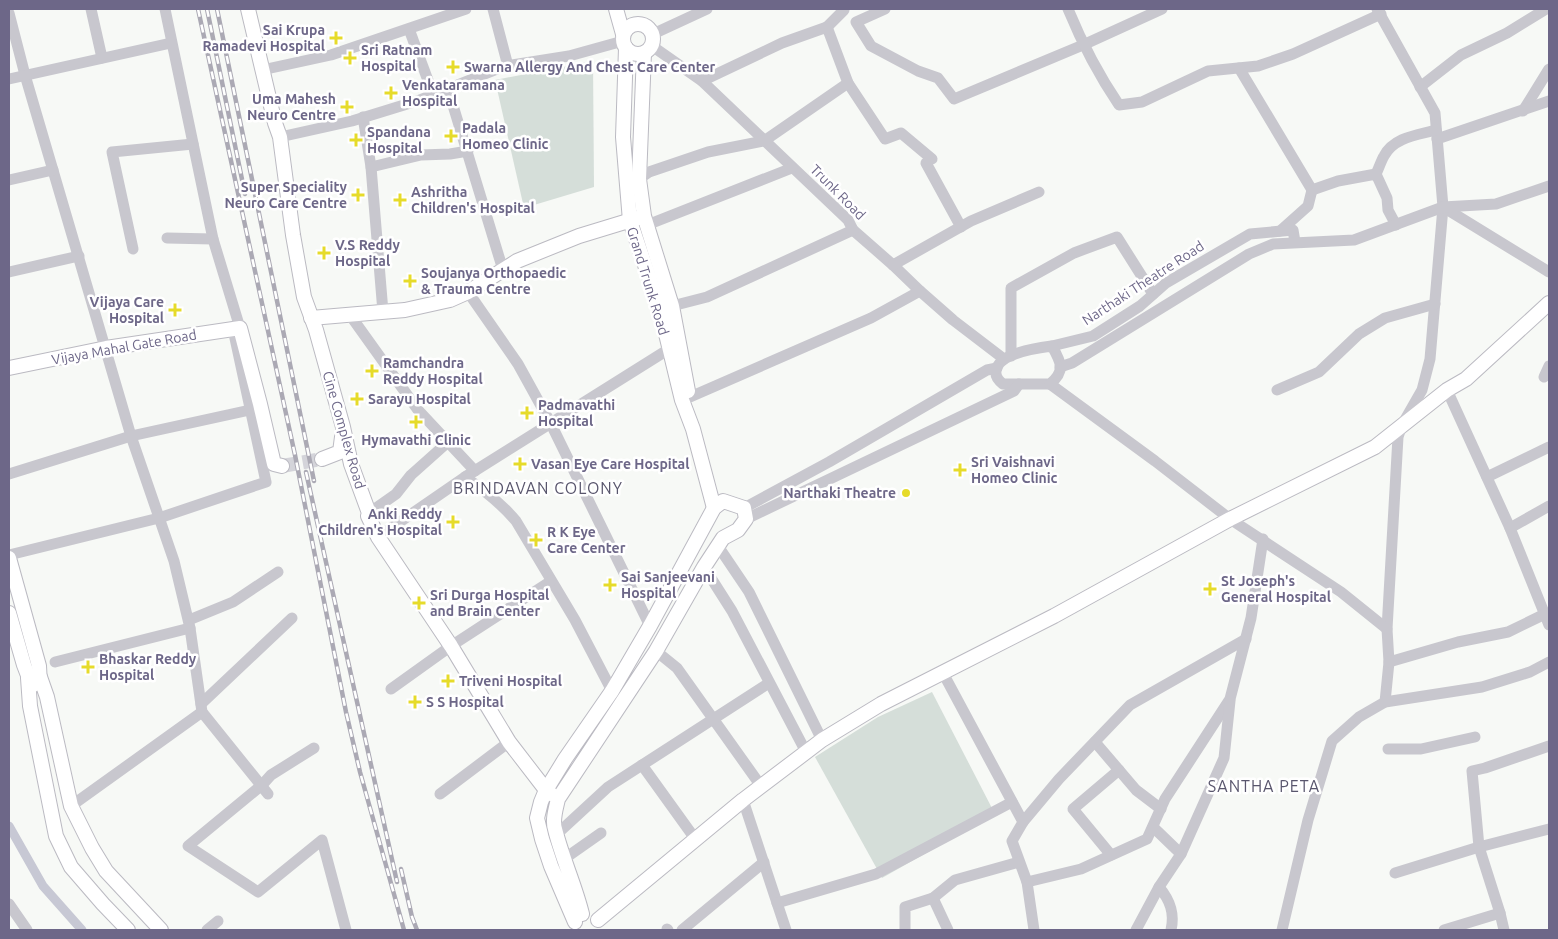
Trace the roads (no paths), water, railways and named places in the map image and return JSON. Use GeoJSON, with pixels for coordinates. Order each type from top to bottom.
{"type":"FeatureCollection","features":[{"type":"Feature","properties":{"kind":"main road","name":"Cine Complex Road"},"geometry":{"type":"LineString","coordinates":[[248,9],[280,137],[293,235],[304,297],[343,427],[351,464],[369,513],[368,516],[378,537],[452,646],[509,742],[546,790],[558,799]]}},
{"type":"Feature","properties":{"kind":"main road","name":"Grand Trunk Road"},"geometry":{"type":"LineString","coordinates":[[616,9],[624,41],[622,138],[630,221],[660,309],[682,400],[693,429],[716,508]]}},
{"type":"Feature","properties":{"kind":"main road"},"geometry":{"type":"LineString","coordinates":[[638,9],[642,24]]}},
{"type":"Feature","properties":{"kind":"main road"},"geometry":{"type":"LineString","coordinates":[[650,44],[634,54],[624,41],[629,26],[642,24],[648,27],[650,44],[639,178],[645,220],[672,306],[690,397],[716,508],[714,529],[720,542]]}},
{"type":"Feature","properties":{"kind":"main road"},"geometry":{"type":"LineString","coordinates":[[311,318],[405,310],[450,300],[468,292],[517,261],[614,224],[645,220]]}},
{"type":"Feature","properties":{"kind":"main road"},"geometry":{"type":"LineString","coordinates":[[578,922],[591,914],[599,925],[760,786],[822,740],[881,704],[1054,616],[1230,519],[1375,447],[1447,390],[1466,379],[1548,308]]}},
{"type":"Feature","properties":{"kind":"main road"},"geometry":{"type":"LineString","coordinates":[[236,328],[260,404],[274,464],[282,466]]}},
{"type":"Feature","properties":{"kind":"main road","name":"Vijaya Mahal Gate Road"},"geometry":{"type":"LineString","coordinates":[[9,368],[106,348],[236,328]]}},
{"type":"Feature","properties":{"kind":"main road"},"geometry":{"type":"LineString","coordinates":[[322,459],[340,452],[343,427]]}},
{"type":"Feature","properties":{"kind":"main road"},"geometry":{"type":"LineString","coordinates":[[578,922],[577,891],[564,859],[555,829],[554,812],[558,799],[656,651],[720,542],[738,530],[745,514],[716,508]]}},
{"type":"Feature","properties":{"kind":"main road"},"geometry":{"type":"LineString","coordinates":[[578,922],[551,866],[542,840],[538,818],[546,790],[612,691],[716,508]]}},
{"type":"Feature","properties":{"kind":"main road"},"geometry":{"type":"LineString","coordinates":[[9,557],[39,666],[34,678],[30,706],[56,836],[71,867],[128,930]]}},
{"type":"Feature","properties":{"kind":"main road"},"geometry":{"type":"LineString","coordinates":[[9,613],[34,678],[39,703]]}},
{"type":"Feature","properties":{"kind":"main road"},"geometry":{"type":"LineString","coordinates":[[34,678],[47,697],[71,806],[92,848],[106,871],[161,930]]}},
{"type":"Feature","properties":{"kind":"street"},"geometry":{"type":"LineString","coordinates":[[91,9],[102,58]]}},
{"type":"Feature","properties":{"kind":"street"},"geometry":{"type":"LineString","coordinates":[[9,557],[160,518],[266,482],[250,410],[236,328],[213,239],[165,9]]}},
{"type":"Feature","properties":{"kind":"street"},"geometry":{"type":"LineString","coordinates":[[262,70],[330,55],[466,9]]}},
{"type":"Feature","properties":{"kind":"street"},"geometry":{"type":"LineString","coordinates":[[493,9],[508,66]]}},
{"type":"Feature","properties":{"kind":"street"},"geometry":{"type":"LineString","coordinates":[[650,44],[707,9]]}},
{"type":"Feature","properties":{"kind":"street"},"geometry":{"type":"LineString","coordinates":[[702,81],[782,43],[826,27],[844,9],[856,22],[871,46],[918,71],[938,78],[954,98],[1083,45],[1162,9]]}},
{"type":"Feature","properties":{"kind":"street"},"geometry":{"type":"LineString","coordinates":[[856,22],[885,9]]}},
{"type":"Feature","properties":{"kind":"street"},"geometry":{"type":"LineString","coordinates":[[1068,9],[1083,45],[1102,80],[1119,105],[1142,102],[1208,71],[1258,66],[1293,54],[1379,12],[1435,113],[1443,207],[1435,304],[1430,359],[1422,390],[1402,425],[1398,437],[1387,629],[1389,662],[1385,702]]}},
{"type":"Feature","properties":{"kind":"street"},"geometry":{"type":"LineString","coordinates":[[1420,86],[1461,56],[1507,33],[1546,9]]}},
{"type":"Feature","properties":{"kind":"street"},"geometry":{"type":"LineString","coordinates":[[9,13],[25,75],[131,436],[174,561],[189,624],[201,708],[265,789]]}},
{"type":"Feature","properties":{"kind":"street"},"geometry":{"type":"LineString","coordinates":[[826,27],[848,83],[885,139],[901,133],[929,161],[961,227]]}},
{"type":"Feature","properties":{"kind":"street"},"geometry":{"type":"LineString","coordinates":[[409,29],[433,94]]}},
{"type":"Feature","properties":{"kind":"street"},"geometry":{"type":"LineString","coordinates":[[280,137],[363,117],[433,94],[508,66],[569,56],[624,41]]}},
{"type":"Feature","properties":{"kind":"street"},"geometry":{"type":"LineString","coordinates":[[9,79],[171,43]]}},
{"type":"Feature","properties":{"kind":"street","name":"Trunk Road"},"geometry":{"type":"LineString","coordinates":[[650,44],[702,81],[848,220],[853,230],[953,320],[1008,357]]}},
{"type":"Feature","properties":{"kind":"street"},"geometry":{"type":"LineString","coordinates":[[1239,68],[1312,190],[1308,206],[1280,231]]}},
{"type":"Feature","properties":{"kind":"street"},"geometry":{"type":"LineString","coordinates":[[1523,111],[1549,69]]}},
{"type":"Feature","properties":{"kind":"street"},"geometry":{"type":"LineString","coordinates":[[639,178],[648,172],[708,152],[764,141],[848,83]]}},
{"type":"Feature","properties":{"kind":"street"},"geometry":{"type":"LineString","coordinates":[[448,88],[503,270]]}},
{"type":"Feature","properties":{"kind":"street"},"geometry":{"type":"LineString","coordinates":[[1396,225],[1388,210],[1387,198],[1376,174],[1384,155],[1390,147],[1405,138],[1437,135],[1523,111],[1549,101]]}},
{"type":"Feature","properties":{"kind":"street"},"geometry":{"type":"LineString","coordinates":[[363,117],[371,167],[383,312]]}},
{"type":"Feature","properties":{"kind":"street"},"geometry":{"type":"LineString","coordinates":[[133,249],[112,152],[193,144]]}},
{"type":"Feature","properties":{"kind":"street"},"geometry":{"type":"LineString","coordinates":[[371,167],[421,155],[468,151]]}},
{"type":"Feature","properties":{"kind":"street"},"geometry":{"type":"LineString","coordinates":[[645,220],[792,168]]}},
{"type":"Feature","properties":{"kind":"street"},"geometry":{"type":"LineString","coordinates":[[9,180],[53,170]]}},
{"type":"Feature","properties":{"kind":"street"},"geometry":{"type":"LineString","coordinates":[[1312,190],[1338,181],[1376,174]]}},
{"type":"Feature","properties":{"kind":"street"},"geometry":{"type":"LineString","coordinates":[[1060,367],[1072,363],[1249,254],[1272,244],[1354,240],[1443,207],[1496,204],[1549,186]]}},
{"type":"Feature","properties":{"kind":"street"},"geometry":{"type":"LineString","coordinates":[[893,265],[961,227],[1039,192]]}},
{"type":"Feature","properties":{"kind":"street"},"geometry":{"type":"LineString","coordinates":[[1443,207],[1549,272]]}},
{"type":"Feature","properties":{"kind":"street"},"geometry":{"type":"LineString","coordinates":[[672,306],[707,297],[853,230]]}},
{"type":"Feature","properties":{"kind":"street"},"geometry":{"type":"LineString","coordinates":[[1280,231],[1293,230],[1295,242]]}},
{"type":"Feature","properties":{"kind":"street","name":"Narthaki Theatre Road"},"geometry":{"type":"LineString","coordinates":[[1008,357],[1093,336],[1140,306],[1166,283],[1250,234],[1280,231]]}},
{"type":"Feature","properties":{"kind":"street"},"geometry":{"type":"LineString","coordinates":[[1153,294],[1117,237],[1074,253],[1011,288],[1008,357],[999,362],[997,368],[996,374],[1000,382],[1003,384],[1050,384],[1155,460],[1230,519],[1342,592],[1387,629]]}},
{"type":"Feature","properties":{"kind":"street"},"geometry":{"type":"LineString","coordinates":[[167,238],[213,239]]}},
{"type":"Feature","properties":{"kind":"street"},"geometry":{"type":"LineString","coordinates":[[9,272],[79,256]]}},
{"type":"Feature","properties":{"kind":"street"},"geometry":{"type":"LineString","coordinates":[[690,397],[871,318],[920,291]]}},
{"type":"Feature","properties":{"kind":"street"},"geometry":{"type":"LineString","coordinates":[[468,292],[518,364],[550,422],[650,626]]}},
{"type":"Feature","properties":{"kind":"street"},"geometry":{"type":"LineString","coordinates":[[1277,390],[1319,372],[1359,334],[1386,318],[1435,304]]}},
{"type":"Feature","properties":{"kind":"street"},"geometry":{"type":"LineString","coordinates":[[350,315],[418,410],[475,470]]}},
{"type":"Feature","properties":{"kind":"street"},"geometry":{"type":"LineString","coordinates":[[1050,384],[1059,374],[1060,367],[1060,361],[1052,346]]}},
{"type":"Feature","properties":{"kind":"street"},"geometry":{"type":"LineString","coordinates":[[378,537],[475,470],[669,349]]}},
{"type":"Feature","properties":{"kind":"street"},"geometry":{"type":"LineString","coordinates":[[745,514],[837,457],[987,370],[997,368]]}},
{"type":"Feature","properties":{"kind":"street"},"geometry":{"type":"LineString","coordinates":[[745,514],[1014,390],[1019,384]]}},
{"type":"Feature","properties":{"kind":"street"},"geometry":{"type":"LineString","coordinates":[[1389,662],[1458,642],[1508,632],[1547,620],[1510,528],[1447,390]]}},
{"type":"Feature","properties":{"kind":"street"},"geometry":{"type":"LineString","coordinates":[[9,474],[131,436],[250,410]]}},
{"type":"Feature","properties":{"kind":"street"},"geometry":{"type":"LineString","coordinates":[[369,513],[396,494],[411,475],[448,442]]}},
{"type":"Feature","properties":{"kind":"street"},"geometry":{"type":"LineString","coordinates":[[1487,478],[1549,447]]}},
{"type":"Feature","properties":{"kind":"street"},"geometry":{"type":"LineString","coordinates":[[465,477],[504,507],[516,520],[575,620],[612,691]]}},
{"type":"Feature","properties":{"kind":"street"},"geometry":{"type":"LineString","coordinates":[[1510,528],[1549,506]]}},
{"type":"Feature","properties":{"kind":"street"},"geometry":{"type":"LineString","coordinates":[[1136,930],[1159,887],[1181,854],[1224,758],[1230,699],[1251,618],[1263,539]]}},
{"type":"Feature","properties":{"kind":"street"},"geometry":{"type":"LineString","coordinates":[[720,542],[749,592],[822,740]]}},
{"type":"Feature","properties":{"kind":"street"},"geometry":{"type":"LineString","coordinates":[[704,567],[732,611],[806,752]]}},
{"type":"Feature","properties":{"kind":"street"},"geometry":{"type":"LineString","coordinates":[[56,662],[189,624],[233,602],[278,572]]}},
{"type":"Feature","properties":{"kind":"street"},"geometry":{"type":"LineString","coordinates":[[391,689],[452,646],[552,581]]}},
{"type":"Feature","properties":{"kind":"street"},"geometry":{"type":"LineString","coordinates":[[1539,599],[1549,593]]}},
{"type":"Feature","properties":{"kind":"street"},"geometry":{"type":"LineString","coordinates":[[71,806],[201,708],[292,618]]}},
{"type":"Feature","properties":{"kind":"street"},"geometry":{"type":"LineString","coordinates":[[1034,930],[1026,882],[1012,842],[1023,822],[1060,779],[1130,705],[1246,639]]}},
{"type":"Feature","properties":{"kind":"street"},"geometry":{"type":"LineString","coordinates":[[656,651],[677,668],[760,786]]}},
{"type":"Feature","properties":{"kind":"street"},"geometry":{"type":"LineString","coordinates":[[1270,930],[1282,929],[1308,820],[1332,741],[1358,717],[1385,702],[1482,687],[1530,672],[1549,662]]}},
{"type":"Feature","properties":{"kind":"street"},"geometry":{"type":"LineString","coordinates":[[943,673],[1023,822]]}},
{"type":"Feature","properties":{"kind":"street"},"geometry":{"type":"LineString","coordinates":[[557,834],[608,787],[769,683]]}},
{"type":"Feature","properties":{"kind":"street"},"geometry":{"type":"LineString","coordinates":[[1026,882],[1081,868],[1147,839],[1165,799],[1230,699]]}},
{"type":"Feature","properties":{"kind":"street"},"geometry":{"type":"LineString","coordinates":[[1388,749],[1421,749],[1475,737]]}},
{"type":"Feature","properties":{"kind":"street"},"geometry":{"type":"LineString","coordinates":[[440,794],[509,742]]}},
{"type":"Feature","properties":{"kind":"street"},"geometry":{"type":"LineString","coordinates":[[1095,742],[1136,790],[1161,809]]}},
{"type":"Feature","properties":{"kind":"street"},"geometry":{"type":"LineString","coordinates":[[1504,930],[1479,847],[1472,770],[1485,768],[1549,746]]}},
{"type":"Feature","properties":{"kind":"street"},"geometry":{"type":"LineString","coordinates":[[314,748],[271,775],[265,789],[188,846],[258,892],[322,840],[346,930]]}},
{"type":"Feature","properties":{"kind":"street"},"geometry":{"type":"LineString","coordinates":[[642,765],[696,840]]}},
{"type":"Feature","properties":{"kind":"street"},"geometry":{"type":"LineString","coordinates":[[1111,855],[1073,808],[1119,770]]}},
{"type":"Feature","properties":{"kind":"street"},"geometry":{"type":"LineString","coordinates":[[743,800],[786,930]]}},
{"type":"Feature","properties":{"kind":"street"},"geometry":{"type":"LineString","coordinates":[[777,903],[876,874],[1012,802]]}},
{"type":"Feature","properties":{"kind":"street"},"geometry":{"type":"LineString","coordinates":[[1153,827],[1181,854]]}},
{"type":"Feature","properties":{"kind":"street"},"geometry":{"type":"LineString","coordinates":[[1395,873],[1479,847],[1549,829]]}},
{"type":"Feature","properties":{"kind":"street"},"geometry":{"type":"LineString","coordinates":[[564,859],[601,833]]}},
{"type":"Feature","properties":{"kind":"street"},"geometry":{"type":"LineString","coordinates":[[682,930],[764,862]]}},
{"type":"Feature","properties":{"kind":"street"},"geometry":{"type":"LineString","coordinates":[[905,930],[905,907],[934,898],[955,880],[1019,862]]}},
{"type":"Feature","properties":{"kind":"street"},"geometry":{"type":"LineString","coordinates":[[1159,887],[1167,896],[1174,918],[1171,930]]}},
{"type":"Feature","properties":{"kind":"street"},"geometry":{"type":"LineString","coordinates":[[934,898],[948,930]]}},
{"type":"Feature","properties":{"kind":"street"},"geometry":{"type":"LineString","coordinates":[[9,904],[27,930]]}},
{"type":"Feature","properties":{"kind":"street"},"geometry":{"type":"LineString","coordinates":[[1444,930],[1500,913]]}},
{"type":"Feature","properties":{"kind":"street"},"geometry":{"type":"LineString","coordinates":[[207,930],[218,921]]}},
{"type":"Feature","properties":{"kind":"waterway"},"geometry":{"type":"LineString","coordinates":[[9,826],[43,886],[82,930]]}},
{"type":"Feature","properties":{"kind":"tunnel"},"geometry":{"type":"LineString","coordinates":[[282,466],[322,459]]}},
{"type":"Feature","properties":{"kind":"railway"},"geometry":{"type":"LineString","coordinates":[[198,9],[295,455],[346,712],[360,772],[404,930]]}},
{"type":"Feature","properties":{"kind":"railway"},"geometry":{"type":"LineString","coordinates":[[207,9],[245,194]]}},
{"type":"Feature","properties":{"kind":"railway"},"geometry":{"type":"LineString","coordinates":[[217,9],[314,481]]}},
{"type":"Feature","properties":{"kind":"railway"},"geometry":{"type":"LineString","coordinates":[[306,472],[397,882]]}},
{"type":"Feature","properties":{"kind":"railway"},"geometry":{"type":"LineString","coordinates":[[401,869],[412,917],[417,930]]}},
{"type":"Feature","properties":{"kind":"place","name":"Sai Krupa Ramadevi Hospital"},"geometry":{"type":"Point","coordinates":[336,38]}},
{"type":"Feature","properties":{"kind":"place","name":"Sri Ratnam Hospital"},"geometry":{"type":"Point","coordinates":[350,58]}},
{"type":"Feature","properties":{"kind":"place","name":"Swarna Allergy And Chest Care Center"},"geometry":{"type":"Point","coordinates":[453,67]}},
{"type":"Feature","properties":{"kind":"place","name":"Venkataramana Hospital"},"geometry":{"type":"Point","coordinates":[391,93]}},
{"type":"Feature","properties":{"kind":"place","name":"Uma Mahesh Neuro Centre"},"geometry":{"type":"Point","coordinates":[347,107]}},
{"type":"Feature","properties":{"kind":"place","name":"Padala Homeo Clinic"},"geometry":{"type":"Point","coordinates":[451,136]}},
{"type":"Feature","properties":{"kind":"place","name":"Spandana Hospital"},"geometry":{"type":"Point","coordinates":[356,140]}},
{"type":"Feature","properties":{"kind":"place","name":"Super Speciality Neuro Care Centre"},"geometry":{"type":"Point","coordinates":[358,195]}},
{"type":"Feature","properties":{"kind":"place","name":"Ashritha Children's Hospital"},"geometry":{"type":"Point","coordinates":[400,200]}},
{"type":"Feature","properties":{"kind":"place","name":"V.S Reddy Hospital"},"geometry":{"type":"Point","coordinates":[324,253]}},
{"type":"Feature","properties":{"kind":"place","name":"Soujanya Orthopaedic & Trauma Centre"},"geometry":{"type":"Point","coordinates":[410,281]}},
{"type":"Feature","properties":{"kind":"place","name":"Vijaya Care Hospital"},"geometry":{"type":"Point","coordinates":[175,310]}},
{"type":"Feature","properties":{"kind":"place","name":"Ramchandra Reddy Hospital"},"geometry":{"type":"Point","coordinates":[372,371]}},
{"type":"Feature","properties":{"kind":"place","name":"Sarayu Hospital"},"geometry":{"type":"Point","coordinates":[357,399]}},
{"type":"Feature","properties":{"kind":"place","name":"Padmavathi Hospital"},"geometry":{"type":"Point","coordinates":[527,413]}},
{"type":"Feature","properties":{"kind":"place","name":"Hymavathi Clinic"},"geometry":{"type":"Point","coordinates":[416,422]}},
{"type":"Feature","properties":{"kind":"place","name":"Vasan Eye Care Hospital"},"geometry":{"type":"Point","coordinates":[520,464]}},
{"type":"Feature","properties":{"kind":"place","name":"Sri Vaishnavi Homeo Clinic"},"geometry":{"type":"Point","coordinates":[960,470]}},
{"type":"Feature","properties":{"kind":"place","name":"Narthaki Theatre"},"geometry":{"type":"Point","coordinates":[906,493]}},
{"type":"Feature","properties":{"kind":"place","name":"Anki Reddy Children's Hospital"},"geometry":{"type":"Point","coordinates":[453,522]}},
{"type":"Feature","properties":{"kind":"place","name":"R K Eye Care Center"},"geometry":{"type":"Point","coordinates":[536,540]}},
{"type":"Feature","properties":{"kind":"place","name":"Sai Sanjeevani Hospital"},"geometry":{"type":"Point","coordinates":[610,585]}},
{"type":"Feature","properties":{"kind":"place","name":"St Joseph's General Hospital"},"geometry":{"type":"Point","coordinates":[1210,589]}},
{"type":"Feature","properties":{"kind":"place","name":"Sri Durga Hospital and Brain Center"},"geometry":{"type":"Point","coordinates":[419,603]}},
{"type":"Feature","properties":{"kind":"place","name":"Bhaskar Reddy Hospital"},"geometry":{"type":"Point","coordinates":[88,667]}},
{"type":"Feature","properties":{"kind":"place","name":"Triveni Hospital"},"geometry":{"type":"Point","coordinates":[448,681]}},
{"type":"Feature","properties":{"kind":"place","name":"S S Hospital"},"geometry":{"type":"Point","coordinates":[415,702]}},
{"type":"Feature","properties":{"kind":"district","name":"BRINDAVAN COLONY"},"geometry":{"type":"Point","coordinates":[538,488]}},
{"type":"Feature","properties":{"kind":"district","name":"SANTHA PETA"},"geometry":{"type":"Point","coordinates":[1264,786]}}]}
